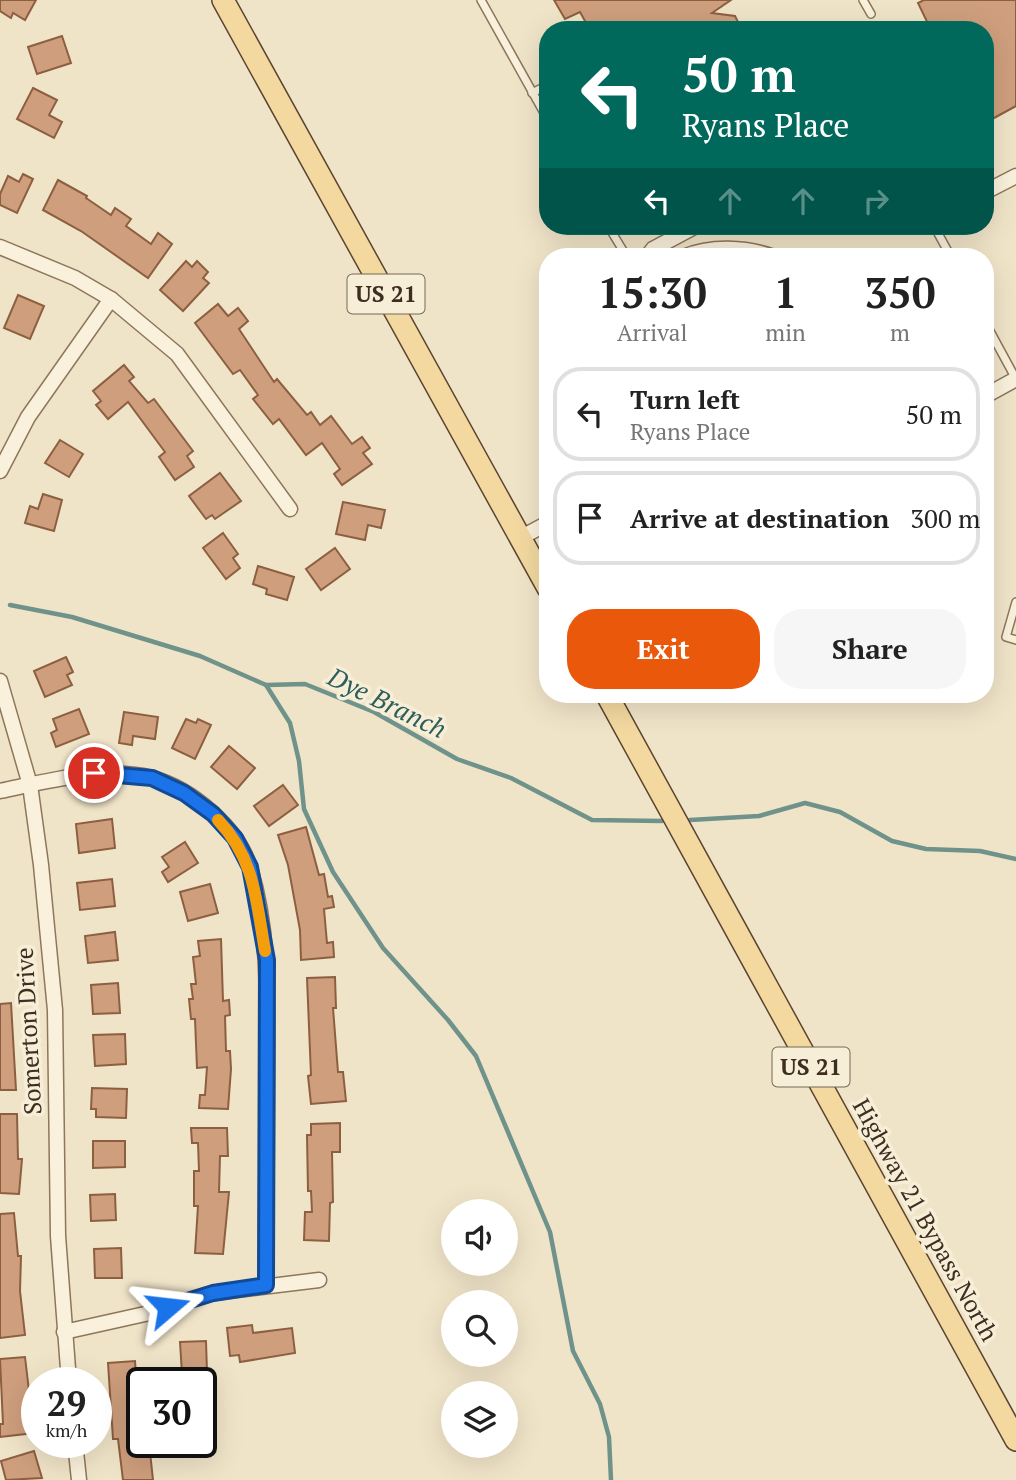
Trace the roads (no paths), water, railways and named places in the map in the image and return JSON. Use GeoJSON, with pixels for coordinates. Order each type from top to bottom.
{"type":"FeatureCollection","features":[{"type":"Feature","properties":{"kind":"main road","name":"US 21"},"geometry":{"type":"LineString","coordinates":[[223,0],[539,572]]}},
{"type":"Feature","properties":{"kind":"main road","name":"Highway 21 Bypass North"},"geometry":{"type":"LineString","coordinates":[[611,703],[1016,1440]]}},
{"type":"Feature","properties":{"kind":"street"},"geometry":{"type":"LineString","coordinates":[[994,187],[1016,176]]}},
{"type":"Feature","properties":{"kind":"street"},"geometry":{"type":"LineString","coordinates":[[657,248],[680,235]]}},
{"type":"Feature","properties":{"kind":"street"},"geometry":{"type":"LineString","coordinates":[[0,247],[75,278],[111,299],[177,354],[290,509]]}},
{"type":"Feature","properties":{"kind":"street"},"geometry":{"type":"LineString","coordinates":[[0,471],[28,417],[111,299]]}},
{"type":"Feature","properties":{"kind":"street"},"geometry":{"type":"LineString","coordinates":[[994,391],[1016,379]]}},
{"type":"Feature","properties":{"kind":"street"},"geometry":{"type":"LineString","coordinates":[[520,538],[539,528]]}},
{"type":"Feature","properties":{"kind":"street","name":"Somerton Drive"},"geometry":{"type":"LineString","coordinates":[[0,681],[30,785],[55,1010],[58,1236],[68,1367]]}},
{"type":"Feature","properties":{"kind":"street"},"geometry":{"type":"LineString","coordinates":[[0,791],[94,773],[152,778],[184,793],[213,814],[235,838],[250,867],[267,960],[266,1285]]}},
{"type":"Feature","properties":{"kind":"street"},"geometry":{"type":"LineString","coordinates":[[64,1332],[145,1314],[213,1293],[319,1280]]}},
{"type":"Feature","properties":{"kind":"street"},"geometry":{"type":"LineString","coordinates":[[77,1458],[79,1480]]}},
{"type":"Feature","properties":{"kind":"lane"},"geometry":{"type":"LineString","coordinates":[[481,0],[539,104]]}},
{"type":"Feature","properties":{"kind":"lane"},"geometry":{"type":"LineString","coordinates":[[863,0],[871,13]]}},
{"type":"Feature","properties":{"kind":"lane"},"geometry":{"type":"LineString","coordinates":[[533,93],[539,90]]}},
{"type":"Feature","properties":{"kind":"lane"},"geometry":{"type":"LineString","coordinates":[[994,338],[1016,379]]}},
{"type":"Feature","properties":{"kind":"lane"},"geometry":{"type":"LineString","coordinates":[[1016,602],[1006,637],[1016,640]]}},
{"type":"Feature","properties":{"kind":"waterway","name":"Dye Branch"},"geometry":{"type":"LineString","coordinates":[[10,605],[72,617],[200,656],[266,685],[305,684],[374,712],[457,759],[511,778],[592,820],[662,821]]}},
{"type":"Feature","properties":{"kind":"waterway"},"geometry":{"type":"LineString","coordinates":[[266,685],[290,723],[299,761],[304,809],[333,872],[383,948],[448,1020],[476,1056],[550,1232],[573,1351],[600,1404],[609,1437],[611,1480]]}},
{"type":"Feature","properties":{"kind":"waterway","name":"Dye Branch"},"geometry":{"type":"LineString","coordinates":[[690,820],[759,816],[805,803],[840,812],[892,841],[926,849],[980,851],[1016,859]]}}]}
